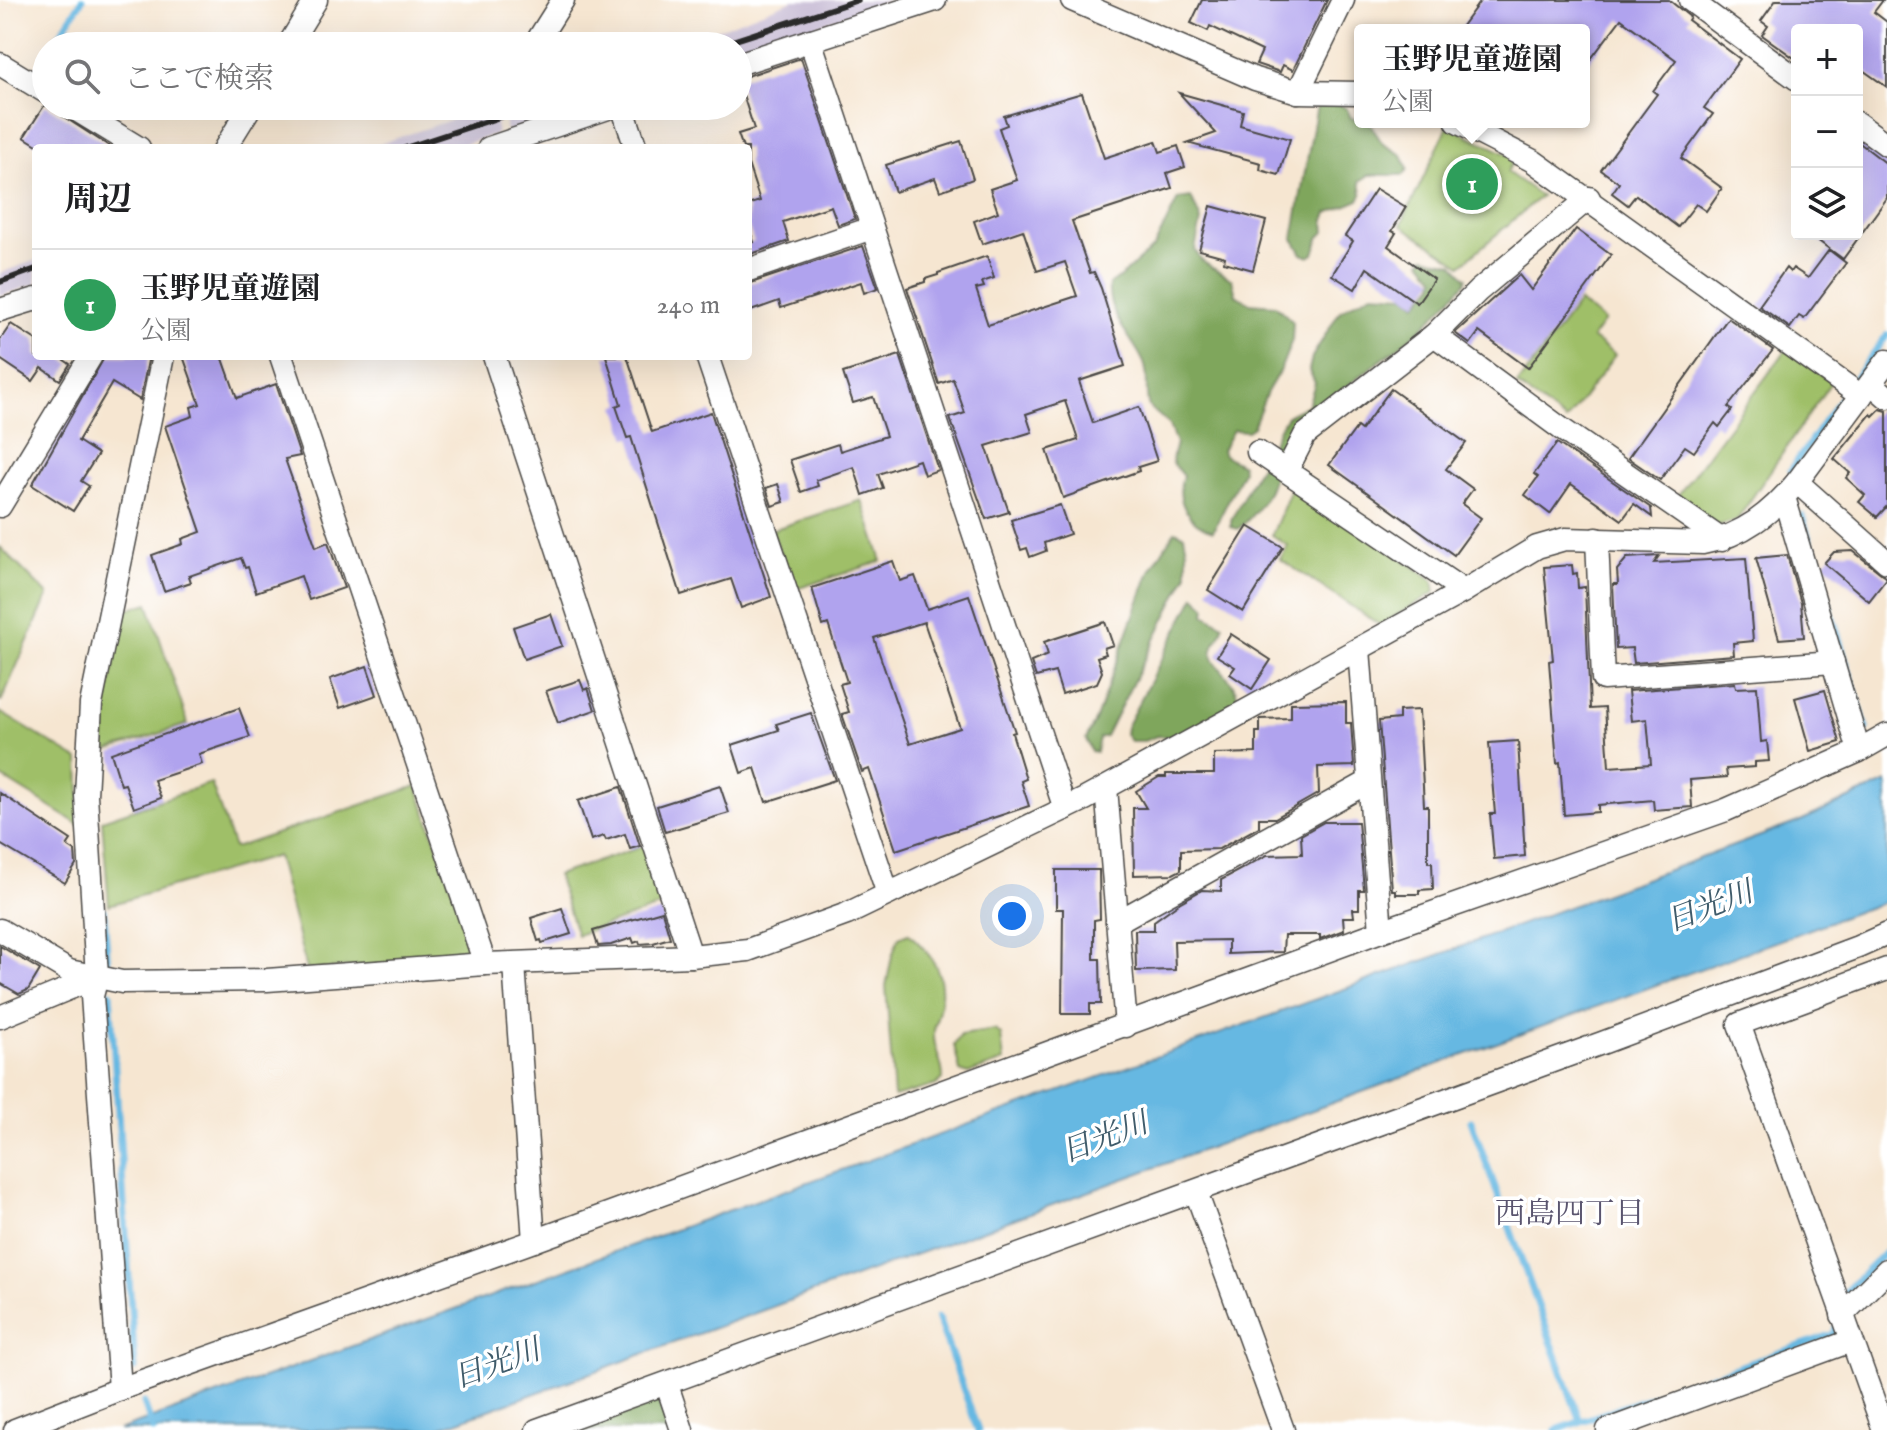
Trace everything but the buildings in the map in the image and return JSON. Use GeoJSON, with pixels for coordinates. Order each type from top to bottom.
{"type":"FeatureCollection","features":[{"type":"Feature","properties":{"kind":"street"},"geometry":{"type":"LineString","coordinates":[[297,32],[316,0]]}},
{"type":"Feature","properties":{"kind":"street"},"geometry":{"type":"LineString","coordinates":[[543,32],[563,0]]}},
{"type":"Feature","properties":{"kind":"street"},"geometry":{"type":"LineString","coordinates":[[752,59],[935,0]]}},
{"type":"Feature","properties":{"kind":"street"},"geometry":{"type":"LineString","coordinates":[[1072,0],[1255,79],[1298,92],[1354,93]]}},
{"type":"Feature","properties":{"kind":"street"},"geometry":{"type":"LineString","coordinates":[[1298,92],[1343,0]]}},
{"type":"Feature","properties":{"kind":"street"},"geometry":{"type":"LineString","coordinates":[[1690,0],[1791,75]]}},
{"type":"Feature","properties":{"kind":"street"},"geometry":{"type":"LineString","coordinates":[[810,40],[1065,809]]}},
{"type":"Feature","properties":{"kind":"street"},"geometry":{"type":"LineString","coordinates":[[0,64],[32,83]]}},
{"type":"Feature","properties":{"kind":"street"},"geometry":{"type":"LineString","coordinates":[[93,120],[132,144]]}},
{"type":"Feature","properties":{"kind":"street"},"geometry":{"type":"LineString","coordinates":[[227,144],[242,120]]}},
{"type":"Feature","properties":{"kind":"street"},"geometry":{"type":"LineString","coordinates":[[501,144],[572,120]]}},
{"type":"Feature","properties":{"kind":"street"},"geometry":{"type":"LineString","coordinates":[[627,120],[635,144]]}},
{"type":"Feature","properties":{"kind":"street"},"geometry":{"type":"LineString","coordinates":[[1863,127],[1887,145]]}},
{"type":"Feature","properties":{"kind":"street"},"geometry":{"type":"LineString","coordinates":[[1469,128],[1533,161],[1873,392]]}},
{"type":"Feature","properties":{"kind":"street"},"geometry":{"type":"LineString","coordinates":[[1287,470],[1305,435],[1434,335],[1478,291],[1589,198]]}},
{"type":"Feature","properties":{"kind":"street"},"geometry":{"type":"LineString","coordinates":[[752,269],[872,228]]}},
{"type":"Feature","properties":{"kind":"street"},"geometry":{"type":"LineString","coordinates":[[0,310],[32,300]]}},
{"type":"Feature","properties":{"kind":"street"},"geometry":{"type":"LineString","coordinates":[[1434,335],[1563,430],[1722,540]]}},
{"type":"Feature","properties":{"kind":"street"},"geometry":{"type":"LineString","coordinates":[[0,506],[89,360]]}},
{"type":"Feature","properties":{"kind":"street"},"geometry":{"type":"LineString","coordinates":[[120,1389],[92,996],[97,977],[86,795],[91,704],[162,360]]}},
{"type":"Feature","properties":{"kind":"street"},"geometry":{"type":"LineString","coordinates":[[282,360],[485,964]]}},
{"type":"Feature","properties":{"kind":"street"},"geometry":{"type":"LineString","coordinates":[[495,360],[691,956]]}},
{"type":"Feature","properties":{"kind":"street"},"geometry":{"type":"LineString","coordinates":[[708,360],[888,894]]}},
{"type":"Feature","properties":{"kind":"street"},"geometry":{"type":"LineString","coordinates":[[0,930],[69,971],[122,982],[267,980],[485,964],[691,956],[748,950],[847,914],[1065,809],[1464,591],[1537,547],[1565,539],[1703,543],[1722,540],[1750,527],[1791,490],[1873,392],[1887,361]]}},
{"type":"Feature","properties":{"kind":"street"},"geometry":{"type":"LineString","coordinates":[[1258,452],[1464,591]]}},
{"type":"Feature","properties":{"kind":"street"},"geometry":{"type":"LineString","coordinates":[[1791,490],[1887,562]]}},
{"type":"Feature","properties":{"kind":"street"},"geometry":{"type":"LineString","coordinates":[[1791,490],[1833,662],[1859,751]]}},
{"type":"Feature","properties":{"kind":"street"},"geometry":{"type":"LineString","coordinates":[[1597,539],[1603,679],[1833,662]]}},
{"type":"Feature","properties":{"kind":"street"},"geometry":{"type":"LineString","coordinates":[[1359,649],[1381,931]]}},
{"type":"Feature","properties":{"kind":"street"},"geometry":{"type":"LineString","coordinates":[[15,1430],[120,1389],[1381,931],[1726,810],[1859,751],[1887,735]]}},
{"type":"Feature","properties":{"kind":"street"},"geometry":{"type":"LineString","coordinates":[[1117,922],[1368,782]]}},
{"type":"Feature","properties":{"kind":"street"},"geometry":{"type":"LineString","coordinates":[[1106,788],[1126,1026]]}},
{"type":"Feature","properties":{"kind":"street"},"geometry":{"type":"LineString","coordinates":[[537,1430],[1602,1043],[1887,934]]}},
{"type":"Feature","properties":{"kind":"street"},"geometry":{"type":"LineString","coordinates":[[514,964],[534,1241]]}},
{"type":"Feature","properties":{"kind":"street"},"geometry":{"type":"LineString","coordinates":[[1884,1430],[1739,1024],[1887,969]]}},
{"type":"Feature","properties":{"kind":"street"},"geometry":{"type":"LineString","coordinates":[[0,1017],[97,977]]}},
{"type":"Feature","properties":{"kind":"street"},"geometry":{"type":"LineString","coordinates":[[1196,1192],[1283,1430]]}},
{"type":"Feature","properties":{"kind":"street"},"geometry":{"type":"LineString","coordinates":[[1842,1315],[1887,1270]]}},
{"type":"Feature","properties":{"kind":"street"},"geometry":{"type":"LineString","coordinates":[[1608,1430],[1851,1341]]}},
{"type":"Feature","properties":{"kind":"street"},"geometry":{"type":"LineString","coordinates":[[667,1385],[682,1430]]}},
{"type":"Feature","properties":{"kind":"shaded area"},"geometry":{"type":"Polygon","coordinates":[[[793,0],[890,0],[752,48],[752,32],[711,32],[793,0]]]}},
{"type":"Feature","properties":{"kind":"shaded area"},"geometry":{"type":"Polygon","coordinates":[[[451,120],[496,120],[496,134],[465,144],[379,144],[451,120]]]}},
{"type":"Feature","properties":{"kind":"shaded area"},"geometry":{"type":"Polygon","coordinates":[[[505,120],[547,120],[510,133],[505,128],[505,120]]]}},
{"type":"Feature","properties":{"kind":"shaded area"},"geometry":{"type":"Polygon","coordinates":[[[32,261],[32,285],[0,296],[0,273],[32,261]]]}},
{"type":"Feature","properties":{"kind":"green space"},"geometry":{"type":"Polygon","coordinates":[[[1335,102],[1347,109],[1354,119],[1354,128],[1373,128],[1383,144],[1402,155],[1408,169],[1404,175],[1369,175],[1360,181],[1362,194],[1359,200],[1328,213],[1324,222],[1325,232],[1319,238],[1314,254],[1309,257],[1302,254],[1293,238],[1317,105],[1335,102]]]}},
{"type":"Feature","properties":{"kind":"green space"},"geometry":{"type":"Polygon","coordinates":[[[1447,128],[1515,158],[1507,172],[1541,196],[1461,265],[1401,225],[1447,128]]]}},
{"type":"Feature","properties":{"kind":"green space"},"geometry":{"type":"Polygon","coordinates":[[[1191,197],[1201,220],[1195,250],[1202,261],[1232,280],[1236,295],[1250,303],[1275,305],[1293,322],[1292,340],[1253,427],[1247,431],[1233,430],[1222,450],[1224,455],[1242,465],[1243,471],[1213,531],[1197,523],[1182,503],[1183,476],[1172,461],[1176,443],[1168,423],[1149,407],[1144,363],[1116,316],[1109,296],[1109,284],[1154,247],[1178,199],[1191,197]]]}},
{"type":"Feature","properties":{"kind":"green space"},"geometry":{"type":"Polygon","coordinates":[[[1425,257],[1453,263],[1467,278],[1465,283],[1422,328],[1332,399],[1301,432],[1289,451],[1277,451],[1272,444],[1280,426],[1288,415],[1308,405],[1315,383],[1309,370],[1312,357],[1340,311],[1372,293],[1405,295],[1417,304],[1434,284],[1435,277],[1421,261],[1425,257]]]}},
{"type":"Feature","properties":{"kind":"green space"},"geometry":{"type":"Polygon","coordinates":[[[1579,302],[1604,321],[1592,338],[1615,355],[1566,421],[1517,385],[1579,302]]]}},
{"type":"Feature","properties":{"kind":"green space"},"geometry":{"type":"Polygon","coordinates":[[[1787,349],[1831,382],[1737,520],[1713,527],[1675,499],[1787,349]]]}},
{"type":"Feature","properties":{"kind":"green space"},"geometry":{"type":"Polygon","coordinates":[[[1264,464],[1274,473],[1266,497],[1244,524],[1238,529],[1231,527],[1231,520],[1259,467],[1264,464]]]}},
{"type":"Feature","properties":{"kind":"green space"},"geometry":{"type":"Polygon","coordinates":[[[1293,484],[1433,580],[1435,592],[1380,625],[1280,559],[1288,546],[1272,535],[1293,484]]]}},
{"type":"Feature","properties":{"kind":"green space"},"geometry":{"type":"Polygon","coordinates":[[[862,500],[882,561],[793,590],[772,530],[862,500]]]}},
{"type":"Feature","properties":{"kind":"green space"},"geometry":{"type":"Polygon","coordinates":[[[1175,531],[1184,535],[1187,575],[1106,736],[1099,738],[1096,752],[1091,751],[1086,739],[1150,571],[1175,531]]]}},
{"type":"Feature","properties":{"kind":"green space"},"geometry":{"type":"Polygon","coordinates":[[[0,547],[48,595],[1,702],[0,702],[0,547]]]}},
{"type":"Feature","properties":{"kind":"green space"},"geometry":{"type":"Polygon","coordinates":[[[1195,596],[1206,606],[1205,614],[1223,625],[1212,654],[1234,687],[1239,705],[1180,737],[1157,736],[1144,741],[1130,741],[1125,734],[1126,727],[1195,596]]]}},
{"type":"Feature","properties":{"kind":"green space"},"geometry":{"type":"Polygon","coordinates":[[[148,603],[188,724],[104,752],[106,710],[123,611],[148,603]]]}},
{"type":"Feature","properties":{"kind":"green space"},"geometry":{"type":"Polygon","coordinates":[[[0,712],[79,760],[81,826],[0,776],[0,712]]]}},
{"type":"Feature","properties":{"kind":"green space"},"geometry":{"type":"Polygon","coordinates":[[[211,783],[234,848],[417,786],[474,953],[467,960],[307,970],[277,856],[109,905],[102,820],[211,783]]]}},
{"type":"Feature","properties":{"kind":"green space"},"geometry":{"type":"Polygon","coordinates":[[[647,845],[667,904],[577,935],[557,875],[647,845]]]}},
{"type":"Feature","properties":{"kind":"green space"},"geometry":{"type":"Polygon","coordinates":[[[908,933],[924,948],[939,973],[941,993],[934,1036],[943,1079],[936,1085],[894,1097],[886,986],[899,937],[908,933]]]}},
{"type":"Feature","properties":{"kind":"green space"},"geometry":{"type":"Polygon","coordinates":[[[995,1030],[1001,1035],[1004,1061],[968,1074],[960,1071],[954,1045],[961,1035],[995,1030]]]}},
{"type":"Feature","properties":{"kind":"green space"},"geometry":{"type":"Polygon","coordinates":[[[644,1396],[659,1401],[670,1430],[551,1430],[644,1396]]]}},
{"type":"Feature","properties":{"kind":"water","name":"日光川"},"geometry":{"type":"Polygon","coordinates":[[[1887,782],[1887,901],[434,1430],[119,1430],[1433,957],[1798,822],[1887,782]]]}},
{"type":"Feature","properties":{"kind":"waterway"},"geometry":{"type":"LineString","coordinates":[[62,32],[82,0]]}},
{"type":"Feature","properties":{"kind":"waterway"},"geometry":{"type":"LineString","coordinates":[[1856,377],[1887,335]]}},
{"type":"Feature","properties":{"kind":"waterway"},"geometry":{"type":"LineString","coordinates":[[1791,470],[1841,398]]}},
{"type":"Feature","properties":{"kind":"waterway"},"geometry":{"type":"LineString","coordinates":[[1802,516],[1866,728]]}},
{"type":"Feature","properties":{"kind":"waterway"},"geometry":{"type":"LineString","coordinates":[[104,911],[108,968]]}},
{"type":"Feature","properties":{"kind":"waterway"},"geometry":{"type":"LineString","coordinates":[[110,993],[135,1368]]}},
{"type":"Feature","properties":{"kind":"waterway"},"geometry":{"type":"LineString","coordinates":[[1471,1121],[1580,1421]]}},
{"type":"Feature","properties":{"kind":"waterway"},"geometry":{"type":"LineString","coordinates":[[1846,1291],[1887,1251]]}},
{"type":"Feature","properties":{"kind":"waterway"},"geometry":{"type":"LineString","coordinates":[[938,1318],[978,1430]]}},
{"type":"Feature","properties":{"kind":"waterway"},"geometry":{"type":"LineString","coordinates":[[1556,1430],[1834,1334],[1836,1327]]}},
{"type":"Feature","properties":{"kind":"waterway"},"geometry":{"type":"LineString","coordinates":[[144,1403],[153,1430]]}},
{"type":"Feature","properties":{"kind":"railway"},"geometry":{"type":"LineString","coordinates":[[752,35],[858,0]]}},
{"type":"Feature","properties":{"kind":"railway"},"geometry":{"type":"LineString","coordinates":[[417,144],[490,120]]}},
{"type":"Feature","properties":{"kind":"railway"},"geometry":{"type":"LineString","coordinates":[[0,282],[32,270]]}},
{"type":"Feature","properties":{"kind":"place","name":"玉野児童遊園"},"geometry":{"type":"Point","coordinates":[1472,184]}},
{"type":"Feature","properties":{"kind":"district","name":"西島四丁目"},"geometry":{"type":"Point","coordinates":[1570,1215]}}]}
